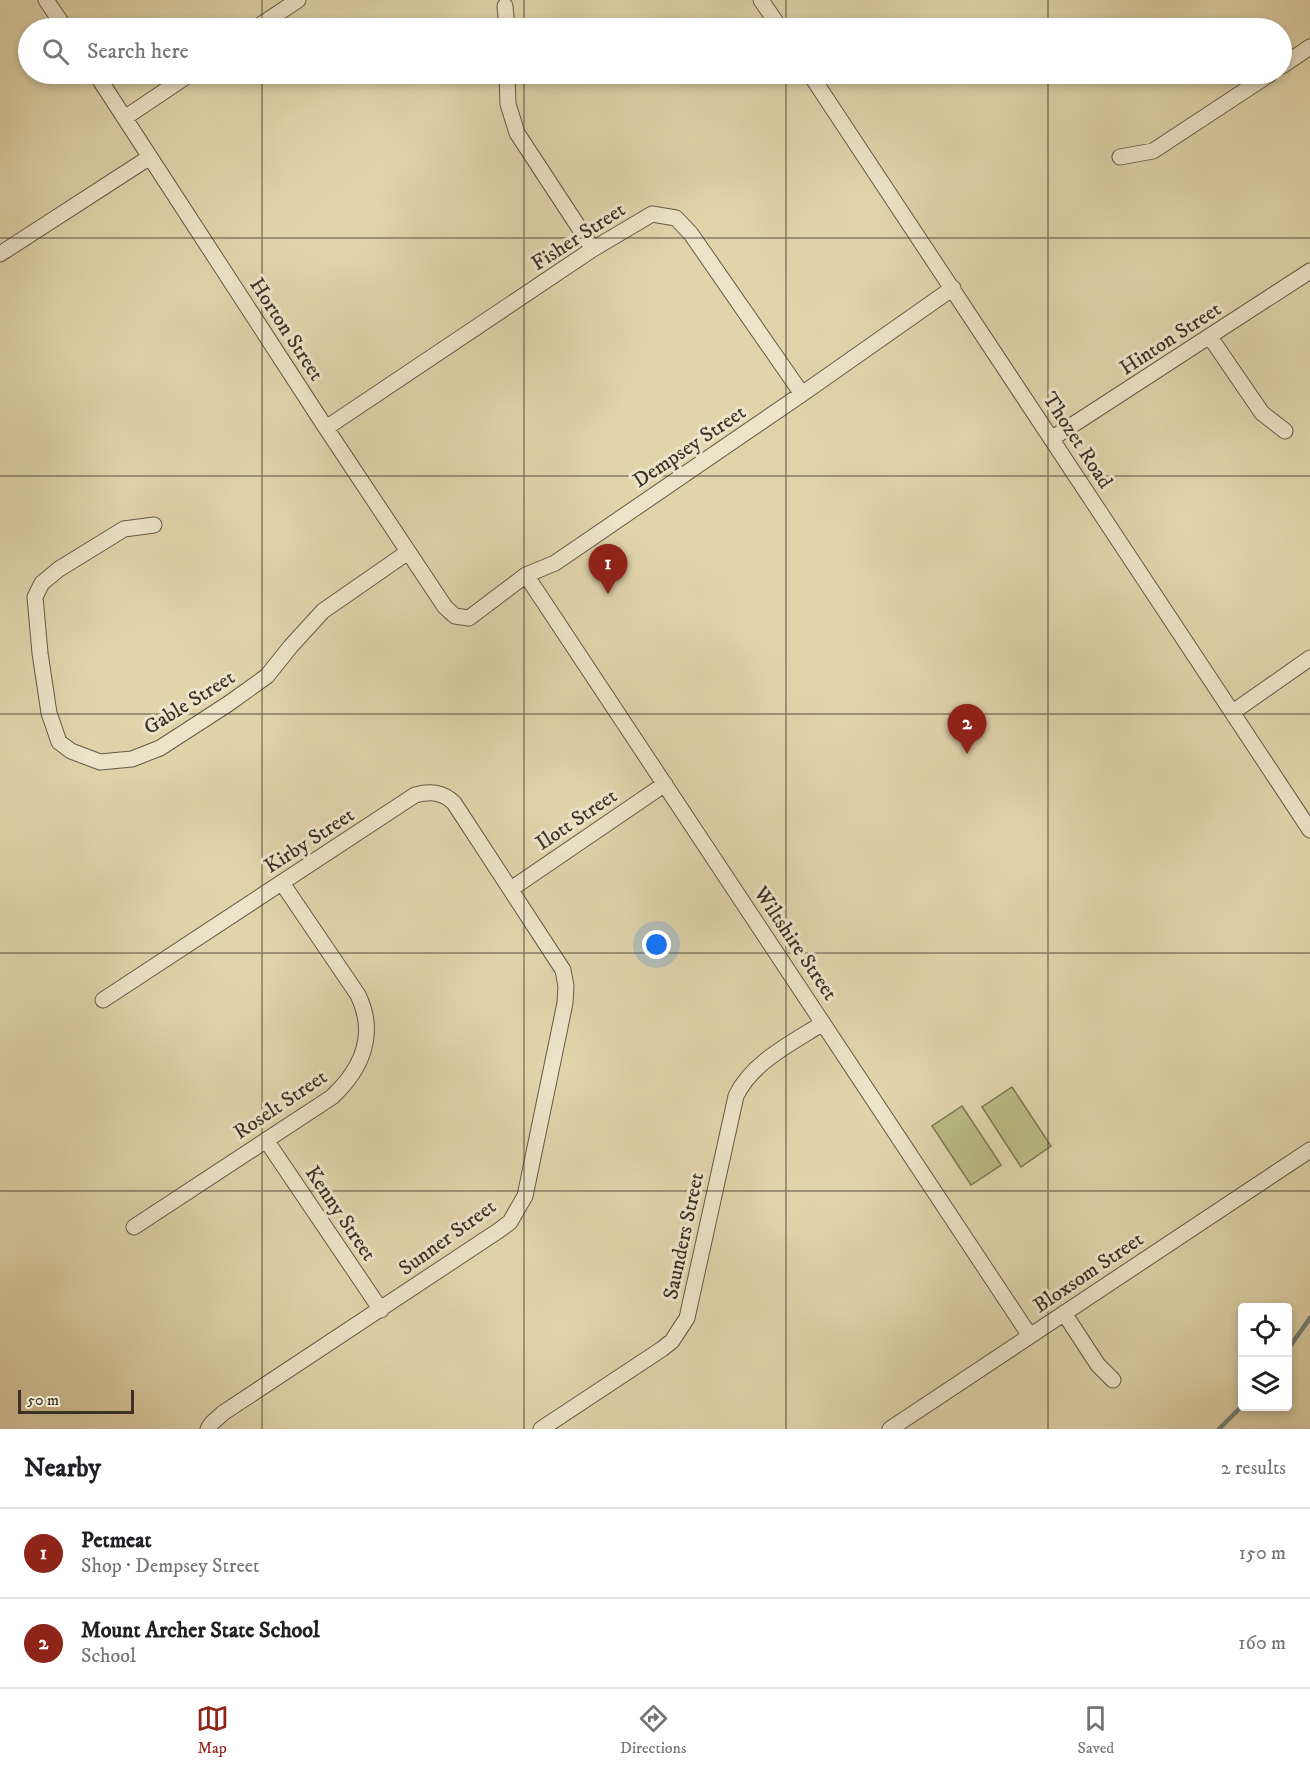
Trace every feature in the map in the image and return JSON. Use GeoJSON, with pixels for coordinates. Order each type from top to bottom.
{"type":"FeatureCollection","features":[{"type":"Feature","properties":{"kind":"street"},"geometry":{"type":"LineString","coordinates":[[46,0],[58,18]]}},
{"type":"Feature","properties":{"kind":"street"},"geometry":{"type":"LineString","coordinates":[[271,18],[298,0]]}},
{"type":"Feature","properties":{"kind":"street"},"geometry":{"type":"LineString","coordinates":[[761,0],[773,18]]}},
{"type":"Feature","properties":{"kind":"street"},"geometry":{"type":"LineString","coordinates":[[505,6],[506,18]]}},
{"type":"Feature","properties":{"kind":"street"},"geometry":{"type":"LineString","coordinates":[[1292,59],[1310,47]]}},
{"type":"Feature","properties":{"kind":"street","name":"Horton Street"},"geometry":{"type":"LineString","coordinates":[[103,84],[445,607]]}},
{"type":"Feature","properties":{"kind":"street"},"geometry":{"type":"LineString","coordinates":[[126,117],[175,84]]}},
{"type":"Feature","properties":{"kind":"street"},"geometry":{"type":"LineString","coordinates":[[507,84],[508,104],[517,133],[593,249]]}},
{"type":"Feature","properties":{"kind":"street","name":"Thozet Road"},"geometry":{"type":"LineString","coordinates":[[817,84],[1310,830]]}},
{"type":"Feature","properties":{"kind":"street"},"geometry":{"type":"LineString","coordinates":[[1120,158],[1153,151],[1255,84]]}},
{"type":"Feature","properties":{"kind":"street"},"geometry":{"type":"LineString","coordinates":[[0,254],[150,157]]}},
{"type":"Feature","properties":{"kind":"street","name":"Fisher Street"},"geometry":{"type":"LineString","coordinates":[[326,428],[593,249],[652,214],[676,219],[691,234],[802,394]]}},
{"type":"Feature","properties":{"kind":"street","name":"Hinton Street"},"geometry":{"type":"LineString","coordinates":[[1052,439],[1310,271]]}},
{"type":"Feature","properties":{"kind":"street","name":"Dempsey Street"},"geometry":{"type":"LineString","coordinates":[[445,607],[455,616],[469,618],[526,575],[555,563],[953,288]]}},
{"type":"Feature","properties":{"kind":"street"},"geometry":{"type":"LineString","coordinates":[[1210,337],[1262,413],[1286,431]]}},
{"type":"Feature","properties":{"kind":"street","name":"Gable Street"},"geometry":{"type":"LineString","coordinates":[[154,525],[124,529],[59,569],[42,583],[35,597],[39,653],[49,713],[59,742],[70,751],[100,762],[132,759],[160,748],[228,704],[267,676],[323,611],[408,552]]}},
{"type":"Feature","properties":{"kind":"street","name":"Wiltshire Street"},"geometry":{"type":"LineString","coordinates":[[526,575],[1030,1336]]}},
{"type":"Feature","properties":{"kind":"street"},"geometry":{"type":"LineString","coordinates":[[1233,712],[1310,658]]}},
{"type":"Feature","properties":{"kind":"street","name":"Ilott Street"},"geometry":{"type":"LineString","coordinates":[[511,889],[665,784]]}},
{"type":"Feature","properties":{"kind":"street","name":"Kirby Street"},"geometry":{"type":"LineString","coordinates":[[103,1000],[415,795],[426,792],[446,795],[454,803],[511,889]]}},
{"type":"Feature","properties":{"kind":"street","name":"Roselt Street"},"geometry":{"type":"LineString","coordinates":[[134,1227],[332,1098],[345,1085],[361,1059],[368,1035],[364,1008],[358,995],[282,883]]}},
{"type":"Feature","properties":{"kind":"street","name":"Sunner Street"},"geometry":{"type":"LineString","coordinates":[[208,1429],[223,1413],[498,1232],[510,1222],[525,1196],[565,1003],[566,986],[563,970],[556,957],[511,889]]}},
{"type":"Feature","properties":{"kind":"street","name":"Saunders Street"},"geometry":{"type":"LineString","coordinates":[[541,1429],[662,1349],[681,1329],[687,1318],[736,1096],[742,1082],[754,1069],[823,1023]]}},
{"type":"Feature","properties":{"kind":"street","name":"Kenny Street"},"geometry":{"type":"LineString","coordinates":[[266,1140],[381,1310]]}},
{"type":"Feature","properties":{"kind":"street","name":"Bloxsom Street"},"geometry":{"type":"LineString","coordinates":[[890,1429],[1309,1153]]}},
{"type":"Feature","properties":{"kind":"street"},"geometry":{"type":"LineString","coordinates":[[1064,1313],[1098,1365],[1113,1380]]}},
{"type":"Feature","properties":{"kind":"green space"},"geometry":{"type":"Polygon","coordinates":[[[1012,1087],[1051,1146],[1021,1167],[982,1107],[1012,1087]]]}},
{"type":"Feature","properties":{"kind":"green space"},"geometry":{"type":"Polygon","coordinates":[[[962,1106],[1001,1165],[971,1185],[932,1126],[962,1106]]]}},
{"type":"Feature","properties":{"kind":"waterway"},"geometry":{"type":"LineString","coordinates":[[1292,1343],[1310,1318]]}},
{"type":"Feature","properties":{"kind":"waterway"},"geometry":{"type":"LineString","coordinates":[[1219,1429],[1238,1410]]}},
{"type":"Feature","properties":{"kind":"place","name":"Petmeat"},"geometry":{"type":"Point","coordinates":[608,594]}},
{"type":"Feature","properties":{"kind":"place","name":"Mount Archer State School"},"geometry":{"type":"Point","coordinates":[967,754]}}]}
